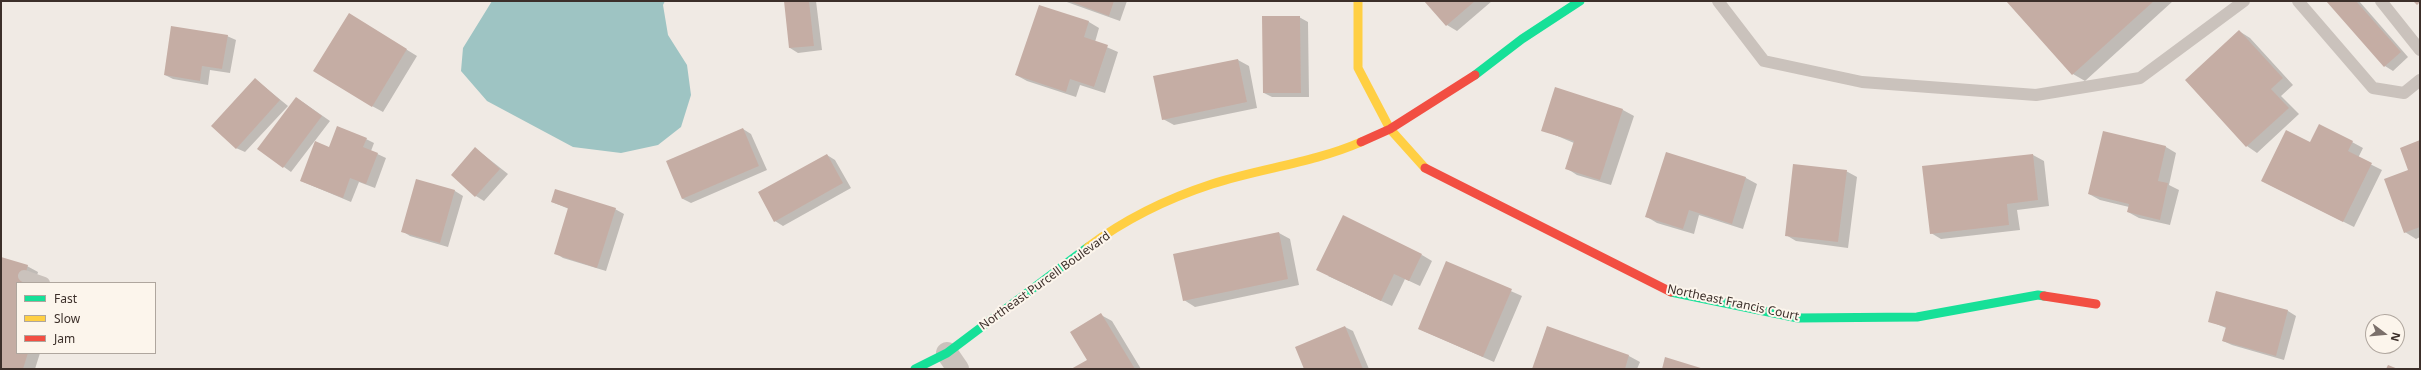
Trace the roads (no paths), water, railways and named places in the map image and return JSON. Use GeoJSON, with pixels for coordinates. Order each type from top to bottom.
{"type":"FeatureCollection","features":[{"type":"Feature","properties":{"kind":"street","name":"Northeast Francis Court"},"geometry":{"type":"LineString","coordinates":[[1358,1],[1358,68],[1390,129],[1423,168],[1669,292],[1798,318],[1917,317],[2038,295],[2096,304]]}},
{"type":"Feature","properties":{"kind":"street","name":"Northeast Purcell Boulevard"},"geometry":{"type":"LineString","coordinates":[[915,369],[953,361],[1099,239],[1152,209],[1212,184],[1336,153],[1390,129],[1468,82],[1522,39],[1580,1]]}},
{"type":"Feature","properties":{"kind":"street","name":"Northeast Purcell Boulevard"},"geometry":{"type":"LineString","coordinates":[[1522,39],[1546,12]]}},
{"type":"Feature","properties":{"kind":"lane"},"geometry":{"type":"LineString","coordinates":[[1718,1],[1764,61],[1862,82],[2036,95],[2140,78],[2244,1]]}},
{"type":"Feature","properties":{"kind":"lane"},"geometry":{"type":"LineString","coordinates":[[2298,1],[2373,88],[2404,93],[2420,80]]}},
{"type":"Feature","properties":{"kind":"lane"},"geometry":{"type":"LineString","coordinates":[[2381,1],[2420,50]]}},
{"type":"Feature","properties":{"kind":"lane"},"geometry":{"type":"LineString","coordinates":[[24,276],[41,282]]}},
{"type":"Feature","properties":{"kind":"water"},"geometry":{"type":"Polygon","coordinates":[[[492,1],[665,1],[663,5],[668,35],[687,65],[691,95],[681,127],[658,145],[621,153],[573,147],[487,101],[461,71],[463,48],[492,1]]]}}]}
